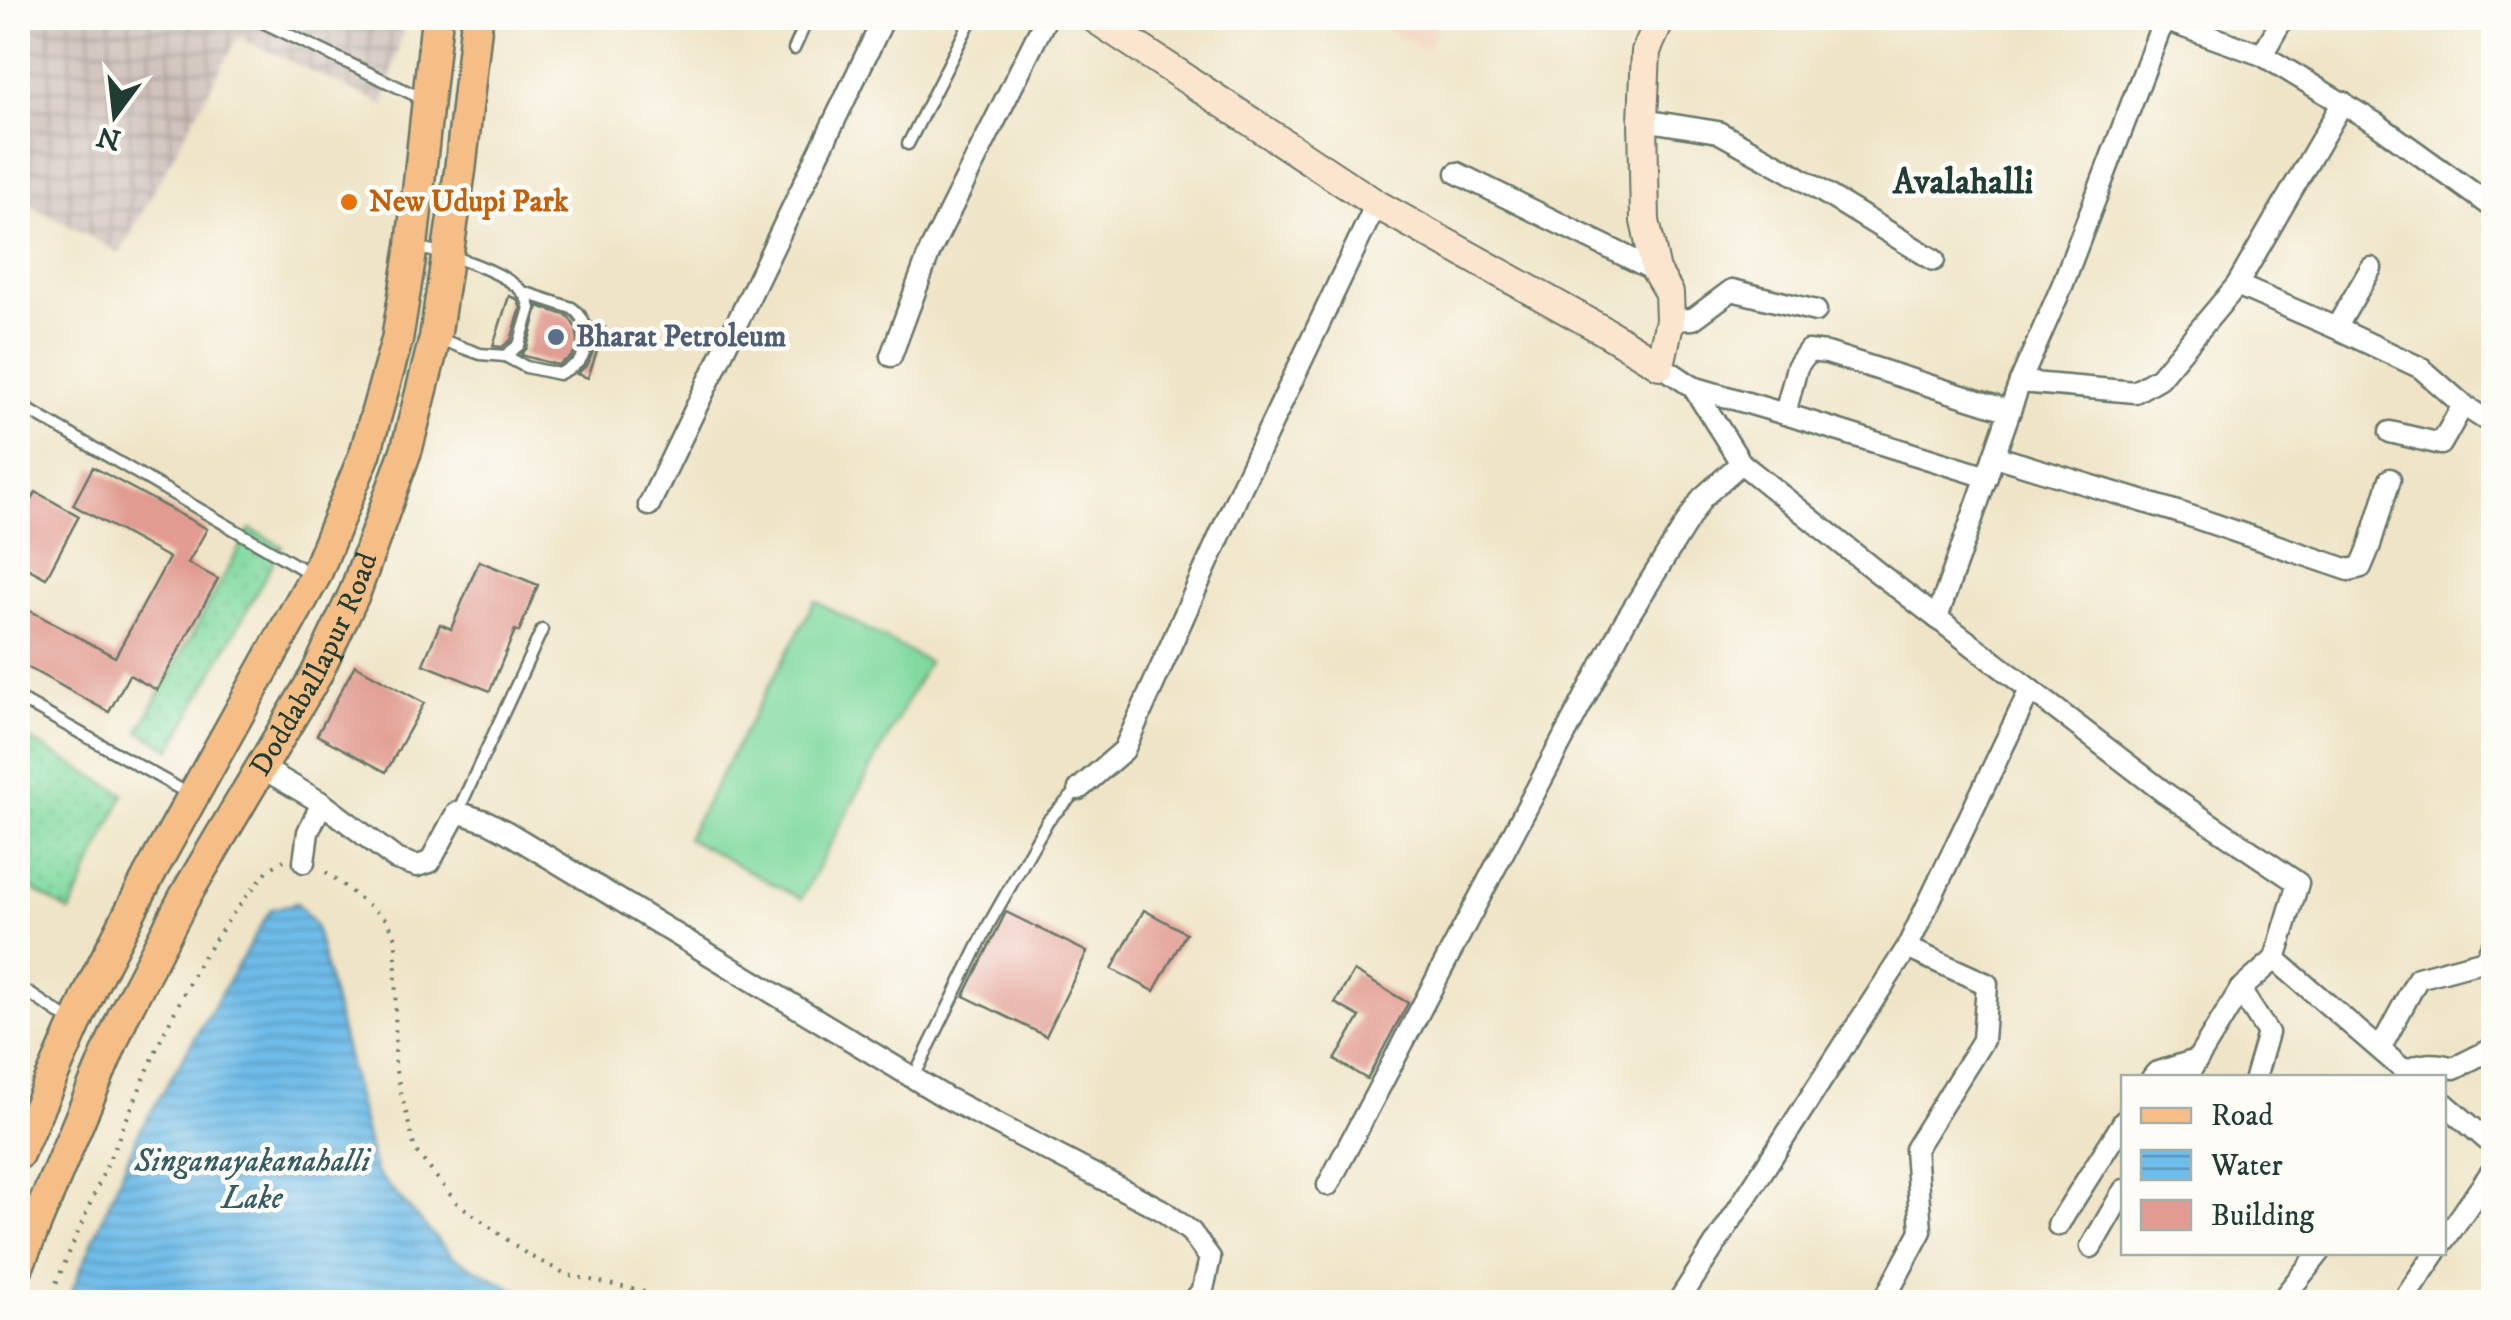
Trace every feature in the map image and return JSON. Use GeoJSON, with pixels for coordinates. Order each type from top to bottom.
{"type":"FeatureCollection","features":[{"type":"Feature","properties":{"kind":"main road","name":"Doddaballapur Road"},"geometry":{"type":"LineString","coordinates":[[18,1154],[75,1024],[140,894],[314,576],[365,454],[396,340],[412,246],[437,18]]}},
{"type":"Feature","properties":{"kind":"main road","name":"Doddaballapur Road"},"geometry":{"type":"LineString","coordinates":[[18,1266],[124,1014],[184,898],[316,675],[355,592],[408,448],[434,338],[460,171],[477,18]]}},
{"type":"Feature","properties":{"kind":"street"},"geometry":{"type":"LineString","coordinates":[[649,505],[884,18]]}},
{"type":"Feature","properties":{"kind":"street"},"geometry":{"type":"LineString","coordinates":[[891,356],[930,251],[1046,18]]}},
{"type":"Feature","properties":{"kind":"street"},"geometry":{"type":"LineString","coordinates":[[1094,18],[1376,204],[1606,332],[1693,387],[1987,477]]}},
{"type":"Feature","properties":{"kind":"street"},"geometry":{"type":"LineString","coordinates":[[1660,365],[1670,320],[1669,293],[1656,271],[1645,221],[1642,120],[1646,51],[1661,18]]}},
{"type":"Feature","properties":{"kind":"street"},"geometry":{"type":"LineString","coordinates":[[1937,618],[2020,382],[2062,286],[2162,18],[2262,54],[2343,102],[2494,208]]}},
{"type":"Feature","properties":{"kind":"street"},"geometry":{"type":"LineString","coordinates":[[2262,54],[2283,18]]}},
{"type":"Feature","properties":{"kind":"street"},"geometry":{"type":"LineString","coordinates":[[2020,382],[2134,392],[2160,378],[2237,285],[2343,102]]}},
{"type":"Feature","properties":{"kind":"street"},"geometry":{"type":"LineString","coordinates":[[1642,120],[1718,132],[1934,260]]}},
{"type":"Feature","properties":{"kind":"street"},"geometry":{"type":"LineString","coordinates":[[1457,173],[1656,271]]}},
{"type":"Feature","properties":{"kind":"street"},"geometry":{"type":"LineString","coordinates":[[1079,789],[1124,750],[1242,486],[1376,204]]}},
{"type":"Feature","properties":{"kind":"street"},"geometry":{"type":"LineString","coordinates":[[2336,328],[2371,268]]}},
{"type":"Feature","properties":{"kind":"street"},"geometry":{"type":"LineString","coordinates":[[2237,285],[2421,368],[2463,405],[2494,424]]}},
{"type":"Feature","properties":{"kind":"street"},"geometry":{"type":"LineString","coordinates":[[1670,320],[1693,320],[1732,290],[1816,310]]}},
{"type":"Feature","properties":{"kind":"street"},"geometry":{"type":"LineString","coordinates":[[1786,414],[1797,367],[1808,351],[1827,353],[2010,411]]}},
{"type":"Feature","properties":{"kind":"street"},"geometry":{"type":"LineString","coordinates":[[1693,387],[1742,462],[2166,793],[2298,883],[2275,960],[2240,990],[2191,1068],[2154,1075]]}},
{"type":"Feature","properties":{"kind":"street"},"geometry":{"type":"LineString","coordinates":[[2390,432],[2441,444],[2463,405]]}},
{"type":"Feature","properties":{"kind":"street"},"geometry":{"type":"LineString","coordinates":[[1994,456],[2181,513],[2348,570],[2360,566],[2369,548],[2390,478]]}},
{"type":"Feature","properties":{"kind":"street"},"geometry":{"type":"LineString","coordinates":[[1328,1185],[1624,623],[1702,498],[1742,462]]}},
{"type":"Feature","properties":{"kind":"street"},"geometry":{"type":"LineString","coordinates":[[1678,1302],[1908,948],[2030,690]]}},
{"type":"Feature","properties":{"kind":"street"},"geometry":{"type":"LineString","coordinates":[[262,768],[322,804],[396,859],[416,866],[430,862],[457,812],[507,832],[945,1097],[1162,1210],[1191,1232],[1210,1258],[1202,1288],[1193,1302]]}},
{"type":"Feature","properties":{"kind":"street"},"geometry":{"type":"LineString","coordinates":[[304,862],[308,832],[322,804]]}},
{"type":"Feature","properties":{"kind":"street"},"geometry":{"type":"LineString","coordinates":[[2380,1049],[2418,978],[2485,960],[2494,942]]}},
{"type":"Feature","properties":{"kind":"street"},"geometry":{"type":"LineString","coordinates":[[1883,1302],[1921,1231],[1914,1149],[1984,1040],[1987,984],[1908,948]]}},
{"type":"Feature","properties":{"kind":"street"},"geometry":{"type":"LineString","coordinates":[[2275,960],[2409,1074],[2422,1064],[2454,1068],[2494,1048]]}},
{"type":"Feature","properties":{"kind":"street"},"geometry":{"type":"LineString","coordinates":[[2240,990],[2268,1033],[2256,1075]]}},
{"type":"Feature","properties":{"kind":"street"},"geometry":{"type":"LineString","coordinates":[[2446,1106],[2494,1146]]}},
{"type":"Feature","properties":{"kind":"street"},"geometry":{"type":"LineString","coordinates":[[2058,1225],[2121,1126]]}},
{"type":"Feature","properties":{"kind":"street"},"geometry":{"type":"LineString","coordinates":[[2446,1238],[2494,1168]]}},
{"type":"Feature","properties":{"kind":"street"},"geometry":{"type":"LineString","coordinates":[[2092,1247],[2121,1195]]}},
{"type":"Feature","properties":{"kind":"street"},"geometry":{"type":"LineString","coordinates":[[2280,1302],[2318,1255]]}},
{"type":"Feature","properties":{"kind":"street"},"geometry":{"type":"LineString","coordinates":[[2402,1302],[2434,1255]]}},
{"type":"Feature","properties":{"kind":"lane"},"geometry":{"type":"LineString","coordinates":[[254,18],[428,102]]}},
{"type":"Feature","properties":{"kind":"lane"},"geometry":{"type":"LineString","coordinates":[[794,49],[808,18]]}},
{"type":"Feature","properties":{"kind":"lane"},"geometry":{"type":"LineString","coordinates":[[908,144],[972,18]]}},
{"type":"Feature","properties":{"kind":"lane"},"geometry":{"type":"LineString","coordinates":[[412,246],[447,254],[500,276],[523,292],[572,308],[587,328],[579,362],[559,374],[434,338]]}},
{"type":"Feature","properties":{"kind":"lane"},"geometry":{"type":"LineString","coordinates":[[505,356],[519,345],[530,308],[523,292]]}},
{"type":"Feature","properties":{"kind":"lane"},"geometry":{"type":"LineString","coordinates":[[18,404],[314,576]]}},
{"type":"Feature","properties":{"kind":"lane"},"geometry":{"type":"LineString","coordinates":[[457,812],[542,630]]}},
{"type":"Feature","properties":{"kind":"lane"},"geometry":{"type":"LineString","coordinates":[[18,698],[194,797]]}},
{"type":"Feature","properties":{"kind":"lane"},"geometry":{"type":"LineString","coordinates":[[914,1077],[989,924],[1048,820],[1079,789]]}},
{"type":"Feature","properties":{"kind":"lane"},"geometry":{"type":"LineString","coordinates":[[18,986],[75,1024]]}},
{"type":"Feature","properties":{"kind":"path"},"geometry":{"type":"LineString","coordinates":[[2487,614],[2494,601]]}},
{"type":"Feature","properties":{"kind":"path"},"geometry":{"type":"LineString","coordinates":[[48,1302],[161,1039],[200,963],[268,870],[284,860],[320,867],[387,920],[396,938],[395,1067],[415,1150],[456,1202],[528,1255],[568,1275],[692,1302]]}},
{"type":"Feature","properties":{"kind":"shaded area"},"geometry":{"type":"Polygon","coordinates":[[[18,18],[406,18],[384,105],[238,37],[120,253],[18,198],[18,18]]]}},
{"type":"Feature","properties":{"kind":"shaded area"},"geometry":{"type":"Polygon","coordinates":[[[1363,18],[1440,18],[1427,50],[1363,18]]]}},
{"type":"Feature","properties":{"kind":"green space"},"geometry":{"type":"Polygon","coordinates":[[[250,529],[282,546],[171,749],[139,731],[250,529]]]}},
{"type":"Feature","properties":{"kind":"green space"},"geometry":{"type":"Polygon","coordinates":[[[815,601],[928,662],[801,899],[687,838],[815,601]]]}},
{"type":"Feature","properties":{"kind":"green space"},"geometry":{"type":"Polygon","coordinates":[[[18,733],[124,794],[70,912],[18,880],[18,733]]]}},
{"type":"Feature","properties":{"kind":"water","name":"Singanayakanahalli Lake"},"geometry":{"type":"Polygon","coordinates":[[[297,903],[315,925],[375,1171],[453,1257],[539,1302],[67,1302],[139,1132],[271,909],[297,903]]]}},
{"type":"Feature","properties":{"kind":"building"},"geometry":{"type":"Polygon","coordinates":[[[509,296],[517,299],[521,308],[511,340],[502,347],[493,346],[509,296]]]}},
{"type":"Feature","properties":{"kind":"building"},"geometry":{"type":"Polygon","coordinates":[[[538,306],[568,316],[576,328],[576,350],[558,365],[521,355],[527,348],[538,306]]]}},
{"type":"Feature","properties":{"kind":"building"},"geometry":{"type":"Polygon","coordinates":[[[593,323],[605,327],[588,378],[577,374],[588,364],[594,349],[593,323]]]}},
{"type":"Feature","properties":{"kind":"building"},"geometry":{"type":"Polygon","coordinates":[[[93,467],[207,529],[188,563],[218,579],[157,690],[129,675],[109,712],[18,662],[18,604],[115,657],[169,558],[73,505],[93,467]]]}},
{"type":"Feature","properties":{"kind":"building"},"geometry":{"type":"Polygon","coordinates":[[[36,492],[79,516],[46,578],[18,563],[18,503],[28,508],[36,492]]]}},
{"type":"Feature","properties":{"kind":"building"},"geometry":{"type":"Polygon","coordinates":[[[479,561],[538,585],[490,691],[423,664],[440,624],[451,629],[479,561]]]}},
{"type":"Feature","properties":{"kind":"building"},"geometry":{"type":"Polygon","coordinates":[[[355,665],[424,703],[386,772],[317,735],[355,665]]]}},
{"type":"Feature","properties":{"kind":"building"},"geometry":{"type":"Polygon","coordinates":[[[1144,910],[1186,933],[1154,991],[1112,969],[1144,910]]]}},
{"type":"Feature","properties":{"kind":"building"},"geometry":{"type":"Polygon","coordinates":[[[1006,912],[1087,952],[1046,1036],[964,996],[1006,912]]]}},
{"type":"Feature","properties":{"kind":"building"},"geometry":{"type":"Polygon","coordinates":[[[1354,971],[1408,1003],[1367,1079],[1335,1060],[1360,1017],[1335,1003],[1354,971]]]}},
{"type":"Feature","properties":{"kind":"place","name":"New Udupi Park"},"geometry":{"type":"Point","coordinates":[349,202]}},
{"type":"Feature","properties":{"kind":"place","name":"Bharat Petroleum"},"geometry":{"type":"Point","coordinates":[556,337]}},
{"type":"Feature","properties":{"kind":"district","name":"Avalahalli"},"geometry":{"type":"Point","coordinates":[1963,183]}}]}
